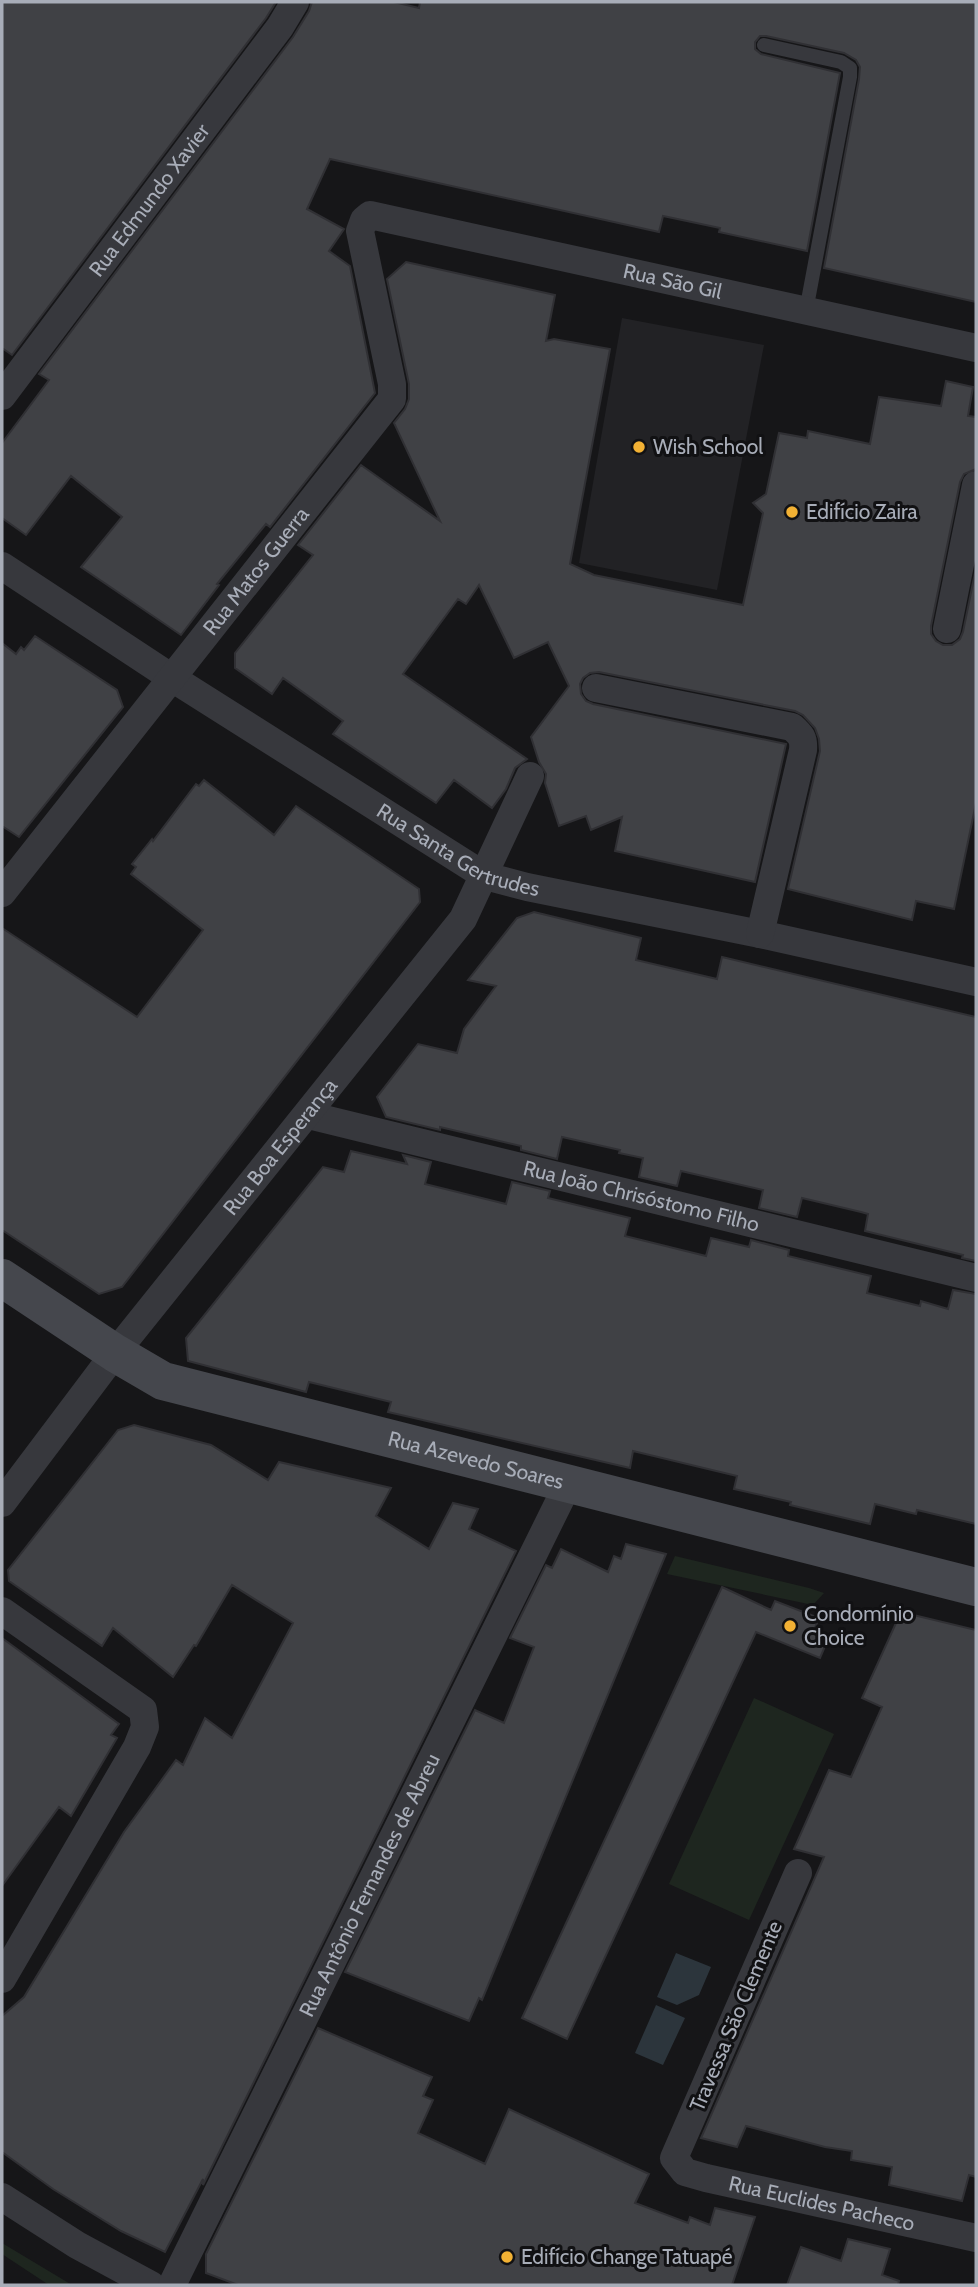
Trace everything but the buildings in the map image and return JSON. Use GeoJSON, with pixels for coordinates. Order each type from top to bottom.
{"type":"FeatureCollection","features":[{"type":"Feature","properties":{"kind":"street","name":"Rua Edmundo Xavier"},"geometry":{"type":"LineString","coordinates":[[2,396],[272,38],[295,2]]}},
{"type":"Feature","properties":{"kind":"street","name":"Rua São Gil"},"geometry":{"type":"LineString","coordinates":[[370,215],[976,348]]}},
{"type":"Feature","properties":{"kind":"street","name":"Rua Matos Guerra"},"geometry":{"type":"LineString","coordinates":[[2,892],[391,399],[392,384],[360,231],[364,220],[370,215]]}},
{"type":"Feature","properties":{"kind":"street"},"geometry":{"type":"LineString","coordinates":[[947,629],[976,485]]}},
{"type":"Feature","properties":{"kind":"street","name":"Rua Santa Gertrudes"},"geometry":{"type":"LineString","coordinates":[[2,566],[172,678],[485,876],[976,982]]}},
{"type":"Feature","properties":{"kind":"street"},"geometry":{"type":"LineString","coordinates":[[596,688],[792,727],[801,734],[804,741],[803,750],[760,934]]}},
{"type":"Feature","properties":{"kind":"street","name":"Rua Boa Esperança"},"geometry":{"type":"LineString","coordinates":[[2,1503],[115,1353],[463,919],[530,776]]}},
{"type":"Feature","properties":{"kind":"street","name":"Rua João Chrisóstomo Filho"},"geometry":{"type":"LineString","coordinates":[[308,1115],[976,1278]]}},
{"type":"Feature","properties":{"kind":"street","name":"Rua Azevedo Soares"},"geometry":{"type":"LineString","coordinates":[[2,1278],[115,1353],[163,1381],[976,1587]]}},
{"type":"Feature","properties":{"kind":"street","name":"Rua Antônio Fernandes de Abreu"},"geometry":{"type":"LineString","coordinates":[[172,2285],[569,1484]]}},
{"type":"Feature","properties":{"kind":"street"},"geometry":{"type":"LineString","coordinates":[[2,1611],[143,1710],[145,1727],[138,1747],[2,1979]]}},
{"type":"Feature","properties":{"kind":"street","name":"Travessa São Clemente"},"geometry":{"type":"LineString","coordinates":[[674,2158],[798,1873]]}},
{"type":"Feature","properties":{"kind":"street","name":"Rua Euclides Pacheco"},"geometry":{"type":"LineString","coordinates":[[674,2158],[685,2172],[706,2178],[976,2238]]}},
{"type":"Feature","properties":{"kind":"street"},"geometry":{"type":"LineString","coordinates":[[2,2197],[76,2245],[151,2285]]}},
{"type":"Feature","properties":{"kind":"lane"},"geometry":{"type":"LineString","coordinates":[[764,45],[841,62],[850,68],[806,311]]}},
{"type":"Feature","properties":{"kind":"shaded area"},"geometry":{"type":"Polygon","coordinates":[[[622,318],[764,345],[717,590],[579,563],[622,318]]]}},
{"type":"Feature","properties":{"kind":"shaded area"},"geometry":{"type":"Polygon","coordinates":[[[675,1556],[824,1593],[813,1605],[667,1574],[675,1556]]]}},
{"type":"Feature","properties":{"kind":"shaded area"},"geometry":{"type":"Polygon","coordinates":[[[754,1698],[834,1734],[749,1920],[669,1884],[754,1698]]]}},
{"type":"Feature","properties":{"kind":"shaded area"},"geometry":{"type":"Polygon","coordinates":[[[676,1953],[711,1967],[699,1995],[677,2005],[657,1997],[676,1953]]]}},
{"type":"Feature","properties":{"kind":"shaded area"},"geometry":{"type":"Polygon","coordinates":[[[656,2005],[685,2018],[663,2065],[635,2053],[656,2005]]]}},
{"type":"Feature","properties":{"kind":"shaded area"},"geometry":{"type":"Polygon","coordinates":[[[2,2243],[72,2285],[49,2285],[2,2254],[2,2243]]]}},
{"type":"Feature","properties":{"kind":"place","name":"Wish School"},"geometry":{"type":"Point","coordinates":[639,447]}},
{"type":"Feature","properties":{"kind":"place","name":"Edifício Zaira"},"geometry":{"type":"Point","coordinates":[792,512]}},
{"type":"Feature","properties":{"kind":"place","name":"Condomínio Choice"},"geometry":{"type":"Point","coordinates":[790,1626]}},
{"type":"Feature","properties":{"kind":"place","name":"Edifício Change Tatuapé"},"geometry":{"type":"Point","coordinates":[507,2257]}}]}
